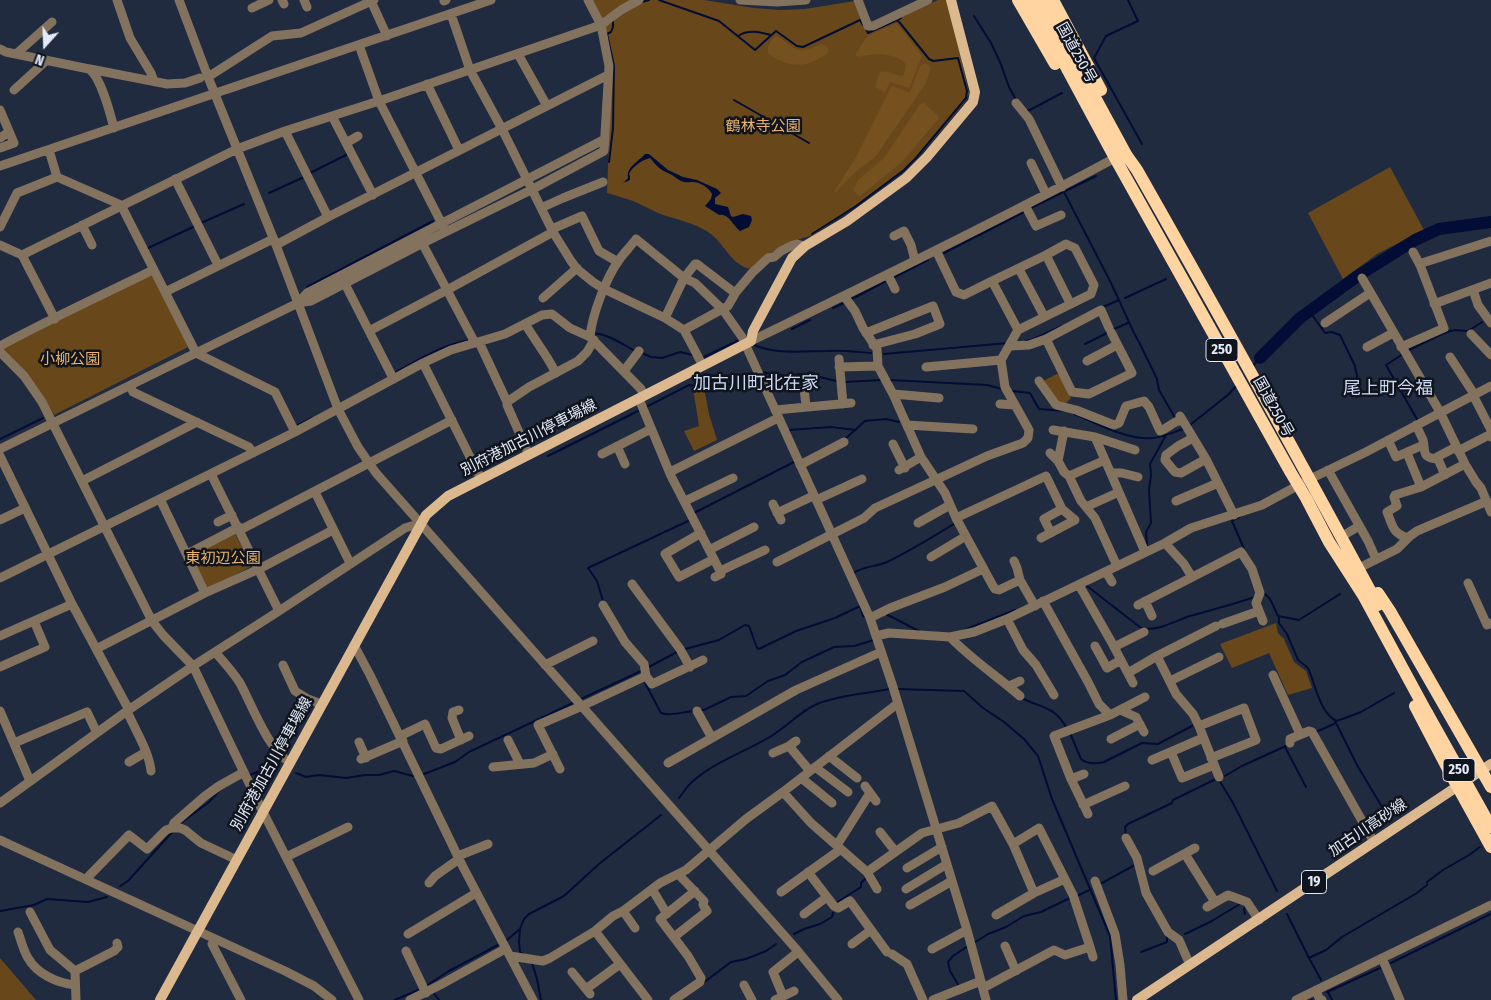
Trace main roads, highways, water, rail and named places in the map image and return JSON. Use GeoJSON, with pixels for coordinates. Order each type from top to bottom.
{"type":"FeatureCollection","features":[{"type":"Feature","properties":{"kind":"highway","name":"250"},"geometry":{"type":"LineString","coordinates":[[1018,0],[1101,146],[1121,157],[1126,136],[1053,0]]}},
{"type":"Feature","properties":{"kind":"highway","name":"国道250号"},"geometry":{"type":"LineString","coordinates":[[1030,0],[1045,17],[1298,485],[1335,539],[1431,711],[1491,827]]}},
{"type":"Feature","properties":{"kind":"highway","name":"国道250号"},"geometry":{"type":"LineString","coordinates":[[1042,0],[1045,17]]}},
{"type":"Feature","properties":{"kind":"highway","name":"国道250号"},"geometry":{"type":"LineString","coordinates":[[1121,157],[1137,170],[1185,254],[1310,478],[1335,539]]}},
{"type":"Feature","properties":{"kind":"highway","name":"250"},"geometry":{"type":"LineString","coordinates":[[1335,539],[1361,567],[1390,611],[1486,766],[1491,786]]}},
{"type":"Feature","properties":{"kind":"highway","name":"250"},"geometry":{"type":"LineString","coordinates":[[1335,539],[1458,787],[1491,847]]}},
{"type":"Feature","properties":{"kind":"highway","name":"国道250号"},"geometry":{"type":"LineString","coordinates":[[1431,711],[1491,810]]}},
{"type":"Feature","properties":{"kind":"main road","name":"別府港加古川停車場線"},"geometry":{"type":"LineString","coordinates":[[160,1000],[321,704],[421,523],[430,511],[448,496],[480,479],[748,343],[792,258],[805,246],[847,221],[906,178],[973,102],[975,92],[951,0]]}},
{"type":"Feature","properties":{"kind":"main road","name":"加古川高砂線"},"geometry":{"type":"LineString","coordinates":[[1137,1000],[1458,787],[1486,766]]}},
{"type":"Feature","properties":{"kind":"water"},"geometry":{"type":"Polygon","coordinates":[[[645,154],[649,154],[668,170],[717,189],[721,193],[715,198],[715,204],[728,207],[733,217],[743,214],[751,216],[752,220],[749,227],[740,231],[737,229],[728,218],[719,215],[705,206],[711,199],[712,194],[707,188],[696,182],[681,181],[660,169],[650,158],[635,166],[630,171],[630,180],[623,183],[628,178],[628,174],[631,168],[645,154]]]}},
{"type":"Feature","properties":{"kind":"waterway"},"geometry":{"type":"LineString","coordinates":[[642,2],[649,0]]}},
{"type":"Feature","properties":{"kind":"waterway"},"geometry":{"type":"LineString","coordinates":[[659,0],[719,21],[755,50],[776,31],[797,46],[803,47],[860,20],[863,25]]}},
{"type":"Feature","properties":{"kind":"waterway"},"geometry":{"type":"LineString","coordinates":[[1128,0],[1138,21],[1106,36],[1094,58],[1142,144]]}},
{"type":"Feature","properties":{"kind":"waterway"},"geometry":{"type":"LineString","coordinates":[[974,16],[991,43],[1016,100]]}},
{"type":"Feature","properties":{"kind":"waterway"},"geometry":{"type":"LineString","coordinates":[[812,234],[856,206],[904,170],[966,98],[967,91],[958,58],[933,61],[929,59],[897,20],[901,18]]}},
{"type":"Feature","properties":{"kind":"waterway"},"geometry":{"type":"LineString","coordinates":[[609,162],[613,128],[614,66],[607,34],[611,32],[613,20]]}},
{"type":"Feature","properties":{"kind":"waterway"},"geometry":{"type":"LineString","coordinates":[[866,29],[868,33],[897,20]]}},
{"type":"Feature","properties":{"kind":"waterway"},"geometry":{"type":"LineString","coordinates":[[738,36],[750,32],[771,35]]}},
{"type":"Feature","properties":{"kind":"waterway"},"geometry":{"type":"LineString","coordinates":[[1027,110],[1062,93]]}},
{"type":"Feature","properties":{"kind":"waterway"},"geometry":{"type":"LineString","coordinates":[[734,100],[809,143]]}},
{"type":"Feature","properties":{"kind":"waterway"},"geometry":{"type":"LineString","coordinates":[[310,173],[348,154]]}},
{"type":"Feature","properties":{"kind":"waterway"},"geometry":{"type":"LineString","coordinates":[[1031,208],[1096,176]]}},
{"type":"Feature","properties":{"kind":"waterway"},"geometry":{"type":"LineString","coordinates":[[269,193],[304,177]]}},
{"type":"Feature","properties":{"kind":"waterway"},"geometry":{"type":"LineString","coordinates":[[1064,192],[1111,283],[1157,379],[1159,390],[1174,416]]}},
{"type":"Feature","properties":{"kind":"waterway"},"geometry":{"type":"LineString","coordinates":[[201,223],[244,204]]}},
{"type":"Feature","properties":{"kind":"waterway"},"geometry":{"type":"LineString","coordinates":[[944,253],[1024,212]]}},
{"type":"Feature","properties":{"kind":"waterway"},"geometry":{"type":"LineString","coordinates":[[307,287],[433,221]]}},
{"type":"Feature","properties":{"kind":"waterway"},"geometry":{"type":"LineString","coordinates":[[1260,358],[1300,318],[1359,275],[1415,240],[1439,229],[1491,222]]}},
{"type":"Feature","properties":{"kind":"waterway"},"geometry":{"type":"LineString","coordinates":[[146,249],[195,226]]}},
{"type":"Feature","properties":{"kind":"waterway"},"geometry":{"type":"LineString","coordinates":[[893,278],[928,260]]}},
{"type":"Feature","properties":{"kind":"waterway"},"geometry":{"type":"LineString","coordinates":[[1125,298],[1166,279]]}},
{"type":"Feature","properties":{"kind":"waterway"},"geometry":{"type":"LineString","coordinates":[[850,300],[888,280]]}},
{"type":"Feature","properties":{"kind":"waterway"},"geometry":{"type":"LineString","coordinates":[[1103,307],[1119,300]]}},
{"type":"Feature","properties":{"kind":"waterway"},"geometry":{"type":"LineString","coordinates":[[833,308],[846,302]]}},
{"type":"Feature","properties":{"kind":"waterway"},"geometry":{"type":"LineString","coordinates":[[1310,312],[1325,333],[1332,332],[1340,335],[1355,366],[1361,395]]}},
{"type":"Feature","properties":{"kind":"waterway"},"geometry":{"type":"LineString","coordinates":[[792,329],[810,320]]}},
{"type":"Feature","properties":{"kind":"waterway"},"geometry":{"type":"LineString","coordinates":[[1409,350],[1444,333],[1455,330],[1468,331],[1482,322]]}},
{"type":"Feature","properties":{"kind":"waterway"},"geometry":{"type":"LineString","coordinates":[[1114,329],[1128,323]]}},
{"type":"Feature","properties":{"kind":"waterway"},"geometry":{"type":"LineString","coordinates":[[1025,341],[1062,326]]}},
{"type":"Feature","properties":{"kind":"waterway"},"geometry":{"type":"LineString","coordinates":[[594,333],[611,338],[635,351]]}},
{"type":"Feature","properties":{"kind":"waterway"},"geometry":{"type":"LineString","coordinates":[[1085,344],[1107,333]]}},
{"type":"Feature","properties":{"kind":"waterway"},"geometry":{"type":"LineString","coordinates":[[396,372],[422,357],[459,342],[469,340]]}},
{"type":"Feature","properties":{"kind":"waterway"},"geometry":{"type":"LineString","coordinates":[[704,357],[739,340]]}},
{"type":"Feature","properties":{"kind":"waterway"},"geometry":{"type":"LineString","coordinates":[[884,354],[1008,343]]}},
{"type":"Feature","properties":{"kind":"waterway"},"geometry":{"type":"LineString","coordinates":[[752,344],[780,351],[871,353]]}},
{"type":"Feature","properties":{"kind":"waterway"},"geometry":{"type":"LineString","coordinates":[[642,353],[651,357],[662,358],[680,352],[693,355]]}},
{"type":"Feature","properties":{"kind":"waterway"},"geometry":{"type":"LineString","coordinates":[[1403,354],[1386,365],[1418,421]]}},
{"type":"Feature","properties":{"kind":"waterway"},"geometry":{"type":"LineString","coordinates":[[1253,366],[1260,358]]}},
{"type":"Feature","properties":{"kind":"waterway"},"geometry":{"type":"LineString","coordinates":[[762,372],[785,376],[812,375],[836,381]]}},
{"type":"Feature","properties":{"kind":"waterway"},"geometry":{"type":"LineString","coordinates":[[646,407],[689,385],[722,386],[754,376]]}},
{"type":"Feature","properties":{"kind":"waterway"},"geometry":{"type":"LineString","coordinates":[[845,382],[882,380]]}},
{"type":"Feature","properties":{"kind":"waterway"},"geometry":{"type":"LineString","coordinates":[[890,380],[987,385],[1002,389]]}},
{"type":"Feature","properties":{"kind":"waterway"},"geometry":{"type":"LineString","coordinates":[[1190,425],[1229,394],[1236,386]]}},
{"type":"Feature","properties":{"kind":"waterway"},"geometry":{"type":"LineString","coordinates":[[1012,391],[1030,393],[1039,409],[1065,411]]}},
{"type":"Feature","properties":{"kind":"waterway"},"geometry":{"type":"LineString","coordinates":[[548,456],[640,410]]}},
{"type":"Feature","properties":{"kind":"waterway"},"geometry":{"type":"LineString","coordinates":[[1074,414],[1113,431],[1133,437],[1161,437],[1183,429]]}},
{"type":"Feature","properties":{"kind":"waterway"},"geometry":{"type":"LineString","coordinates":[[0,439],[43,418]]}},
{"type":"Feature","properties":{"kind":"waterway"},"geometry":{"type":"LineString","coordinates":[[298,425],[312,418]]}},
{"type":"Feature","properties":{"kind":"waterway"},"geometry":{"type":"LineString","coordinates":[[845,439],[865,421],[886,419],[899,422]]}},
{"type":"Feature","properties":{"kind":"waterway"},"geometry":{"type":"LineString","coordinates":[[789,430],[831,427],[856,430]]}},
{"type":"Feature","properties":{"kind":"waterway"},"geometry":{"type":"LineString","coordinates":[[1147,547],[1146,532],[1151,523],[1150,464],[1166,435]]}},
{"type":"Feature","properties":{"kind":"waterway"},"geometry":{"type":"LineString","coordinates":[[694,513],[794,462]]}},
{"type":"Feature","properties":{"kind":"waterway"},"geometry":{"type":"LineString","coordinates":[[1241,516],[1232,521],[1245,551]]}},
{"type":"Feature","properties":{"kind":"waterway"},"geometry":{"type":"LineString","coordinates":[[603,601],[597,581],[588,568],[688,521]]}},
{"type":"Feature","properties":{"kind":"waterway"},"geometry":{"type":"LineString","coordinates":[[854,573],[861,569],[887,562],[913,549],[954,524]]}},
{"type":"Feature","properties":{"kind":"waterway"},"geometry":{"type":"LineString","coordinates":[[1087,586],[1141,628],[1147,629],[1154,629],[1190,616],[1255,597]]}},
{"type":"Feature","properties":{"kind":"waterway"},"geometry":{"type":"LineString","coordinates":[[1263,592],[1270,599],[1279,618],[1279,623],[1287,634],[1298,660],[1309,670],[1319,699],[1331,718],[1337,721],[1361,712],[1394,693]]}},
{"type":"Feature","properties":{"kind":"waterway"},"geometry":{"type":"LineString","coordinates":[[1278,616],[1299,620],[1340,594]]}},
{"type":"Feature","properties":{"kind":"waterway"},"geometry":{"type":"LineString","coordinates":[[685,649],[719,640],[745,625],[749,626],[759,649],[796,631],[835,618],[860,606],[865,617]]}},
{"type":"Feature","properties":{"kind":"waterway"},"geometry":{"type":"LineString","coordinates":[[964,630],[1015,610]]}},
{"type":"Feature","properties":{"kind":"waterway"},"geometry":{"type":"LineString","coordinates":[[886,614],[919,631]]}},
{"type":"Feature","properties":{"kind":"waterway"},"geometry":{"type":"LineString","coordinates":[[699,710],[704,710],[731,697],[746,696],[768,681],[785,675],[802,662],[834,647],[854,646],[874,640]]}},
{"type":"Feature","properties":{"kind":"waterway"},"geometry":{"type":"LineString","coordinates":[[647,668],[677,652]]}},
{"type":"Feature","properties":{"kind":"waterway"},"geometry":{"type":"LineString","coordinates":[[579,700],[643,670]]}},
{"type":"Feature","properties":{"kind":"waterway"},"geometry":{"type":"LineString","coordinates":[[643,679],[661,713],[673,714],[694,711]]}},
{"type":"Feature","properties":{"kind":"waterway"},"geometry":{"type":"LineString","coordinates":[[679,798],[688,786],[706,771],[773,735],[811,707],[835,699],[889,689]]}},
{"type":"Feature","properties":{"kind":"waterway"},"geometry":{"type":"LineString","coordinates":[[897,689],[964,691],[1024,739],[1038,756],[1052,799],[1110,936],[1116,1000]]}},
{"type":"Feature","properties":{"kind":"waterway"},"geometry":{"type":"LineString","coordinates":[[1021,698],[1053,712],[1067,729]]}},
{"type":"Feature","properties":{"kind":"waterway"},"geometry":{"type":"LineString","coordinates":[[424,774],[455,762],[469,752],[575,702]]}},
{"type":"Feature","properties":{"kind":"waterway"},"geometry":{"type":"LineString","coordinates":[[1335,721],[1357,765],[1388,817]]}},
{"type":"Feature","properties":{"kind":"waterway"},"geometry":{"type":"LineString","coordinates":[[1316,732],[1336,723]]}},
{"type":"Feature","properties":{"kind":"waterway"},"geometry":{"type":"LineString","coordinates":[[1070,733],[1081,759],[1089,763],[1098,763],[1104,762],[1142,743],[1158,744],[1192,726]]}},
{"type":"Feature","properties":{"kind":"waterway"},"geometry":{"type":"LineString","coordinates":[[1223,777],[1288,745]]}},
{"type":"Feature","properties":{"kind":"waterway"},"geometry":{"type":"LineString","coordinates":[[1285,747],[1306,787]]}},
{"type":"Feature","properties":{"kind":"waterway"},"geometry":{"type":"LineString","coordinates":[[250,775],[279,763]]}},
{"type":"Feature","properties":{"kind":"waterway"},"geometry":{"type":"LineString","coordinates":[[296,773],[306,777],[319,775],[346,778],[379,775],[394,771],[413,776]]}},
{"type":"Feature","properties":{"kind":"waterway"},"geometry":{"type":"LineString","coordinates":[[1126,835],[1125,827],[1128,824],[1216,779]]}},
{"type":"Feature","properties":{"kind":"waterway"},"geometry":{"type":"LineString","coordinates":[[1219,780],[1233,803],[1277,891]]}},
{"type":"Feature","properties":{"kind":"waterway"},"geometry":{"type":"LineString","coordinates":[[178,825],[209,802],[219,791]]}},
{"type":"Feature","properties":{"kind":"waterway"},"geometry":{"type":"LineString","coordinates":[[507,940],[520,929],[524,919],[529,914],[564,896],[599,864],[661,815]]}},
{"type":"Feature","properties":{"kind":"waterway"},"geometry":{"type":"LineString","coordinates":[[120,886],[128,881],[173,831]]}},
{"type":"Feature","properties":{"kind":"waterway"},"geometry":{"type":"LineString","coordinates":[[1309,958],[1326,950],[1342,937],[1417,893],[1427,885],[1427,882],[1443,870],[1480,847]]}},
{"type":"Feature","properties":{"kind":"waterway"},"geometry":{"type":"LineString","coordinates":[[1102,883],[1135,865]]}},
{"type":"Feature","properties":{"kind":"waterway"},"geometry":{"type":"LineString","coordinates":[[836,903],[861,887],[861,883],[867,877]]}},
{"type":"Feature","properties":{"kind":"waterway"},"geometry":{"type":"LineString","coordinates":[[1077,896],[1091,889]]}},
{"type":"Feature","properties":{"kind":"waterway"},"geometry":{"type":"LineString","coordinates":[[0,911],[34,905],[47,899],[88,902],[107,897]]}},
{"type":"Feature","properties":{"kind":"waterway"},"geometry":{"type":"LineString","coordinates":[[974,943],[1024,916],[1041,912],[1070,898]]}},
{"type":"Feature","properties":{"kind":"waterway"},"geometry":{"type":"LineString","coordinates":[[1185,934],[1240,904]]}},
{"type":"Feature","properties":{"kind":"waterway"},"geometry":{"type":"LineString","coordinates":[[1245,914],[1244,909],[1246,905]]}},
{"type":"Feature","properties":{"kind":"waterway"},"geometry":{"type":"LineString","coordinates":[[794,934],[820,924],[832,917],[833,913]]}},
{"type":"Feature","properties":{"kind":"waterway"},"geometry":{"type":"LineString","coordinates":[[1287,914],[1321,980]]}},
{"type":"Feature","properties":{"kind":"waterway"},"geometry":{"type":"LineString","coordinates":[[1391,963],[1491,914]]}},
{"type":"Feature","properties":{"kind":"waterway"},"geometry":{"type":"LineString","coordinates":[[520,929],[520,952],[523,954]]}},
{"type":"Feature","properties":{"kind":"waterway"},"geometry":{"type":"LineString","coordinates":[[1141,952],[1167,942],[1167,936]]}},
{"type":"Feature","properties":{"kind":"waterway"},"geometry":{"type":"LineString","coordinates":[[703,983],[731,962],[746,959],[766,951],[776,944]]}},
{"type":"Feature","properties":{"kind":"waterway"},"geometry":{"type":"LineString","coordinates":[[426,986],[449,971],[498,945]]}},
{"type":"Feature","properties":{"kind":"waterway"},"geometry":{"type":"LineString","coordinates":[[959,986],[950,971],[948,962],[953,956],[968,946]]}},
{"type":"Feature","properties":{"kind":"waterway"},"geometry":{"type":"LineString","coordinates":[[532,963],[541,1000]]}},
{"type":"Feature","properties":{"kind":"waterway"},"geometry":{"type":"LineString","coordinates":[[1327,992],[1380,968]]}},
{"type":"Feature","properties":{"kind":"waterway"},"geometry":{"type":"LineString","coordinates":[[395,1000],[418,990]]}},
{"type":"Feature","properties":{"kind":"waterway"},"geometry":{"type":"LineString","coordinates":[[433,992],[439,1000]]}},
{"type":"Feature","properties":{"kind":"waterway"},"geometry":{"type":"LineString","coordinates":[[1328,992],[1332,1000]]}},
{"type":"Feature","properties":{"kind":"district","name":"加古川町北在家"},"geometry":{"type":"Point","coordinates":[756,384]}},
{"type":"Feature","properties":{"kind":"district","name":"尾上町今福"},"geometry":{"type":"Point","coordinates":[1388,389]}},
{"type":"Feature","properties":{"kind":"park label","name":"鶴林寺公園"},"geometry":{"type":"Point","coordinates":[763,127]}},
{"type":"Feature","properties":{"kind":"park label","name":"小柳公園"},"geometry":{"type":"Point","coordinates":[70,360]}},
{"type":"Feature","properties":{"kind":"park label","name":"東初辺公園"},"geometry":{"type":"Point","coordinates":[223,559]}}]}
